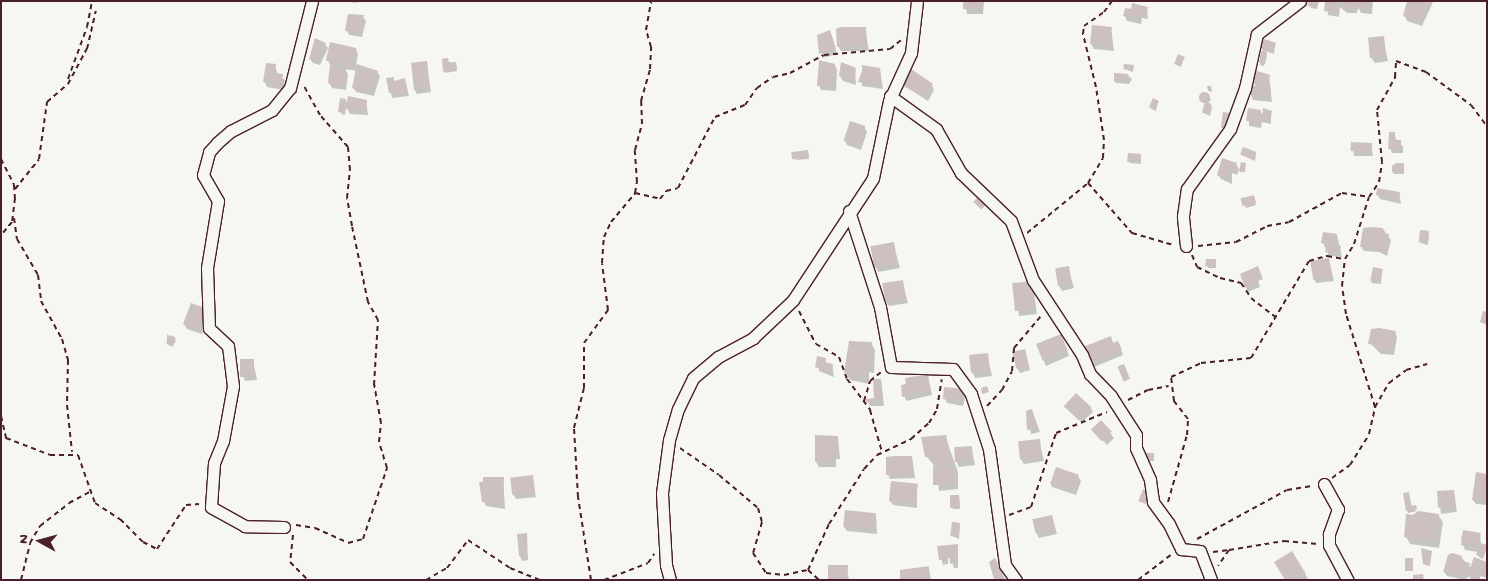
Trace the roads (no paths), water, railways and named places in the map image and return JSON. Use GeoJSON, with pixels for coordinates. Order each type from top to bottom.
{"type":"FeatureCollection","features":[{"type":"Feature","properties":{"kind":"street"},"geometry":{"type":"LineString","coordinates":[[289,526],[245,526],[211,508],[214,463],[224,441],[234,386],[228,346],[210,328],[207,268],[218,207],[215,193],[203,176],[204,166],[217,143],[257,116],[272,110],[290,88],[312,1]]}},
{"type":"Feature","properties":{"kind":"street"},"geometry":{"type":"LineString","coordinates":[[670,580],[666,565],[662,493],[669,440],[692,378],[718,358],[753,338],[793,300],[873,178],[890,96],[911,53],[917,1]]}},
{"type":"Feature","properties":{"kind":"street"},"geometry":{"type":"LineString","coordinates":[[1188,246],[1183,216],[1187,189],[1230,128],[1245,88],[1257,34],[1300,1]]}},
{"type":"Feature","properties":{"kind":"street"},"geometry":{"type":"LineString","coordinates":[[890,96],[936,129],[961,173],[996,204],[1020,239],[1033,280],[1082,355],[1090,374],[1117,405],[1136,435],[1136,448],[1150,480],[1153,502],[1169,524],[1181,549],[1200,551],[1211,580]]}},
{"type":"Feature","properties":{"kind":"street"},"geometry":{"type":"LineString","coordinates":[[849,212],[880,307],[891,367],[944,367],[953,369],[961,377],[971,394],[989,449],[1005,564],[1016,580]]}},
{"type":"Feature","properties":{"kind":"street"},"geometry":{"type":"LineString","coordinates":[[1324,484],[1338,509],[1329,534],[1329,545],[1348,580]]}}]}
